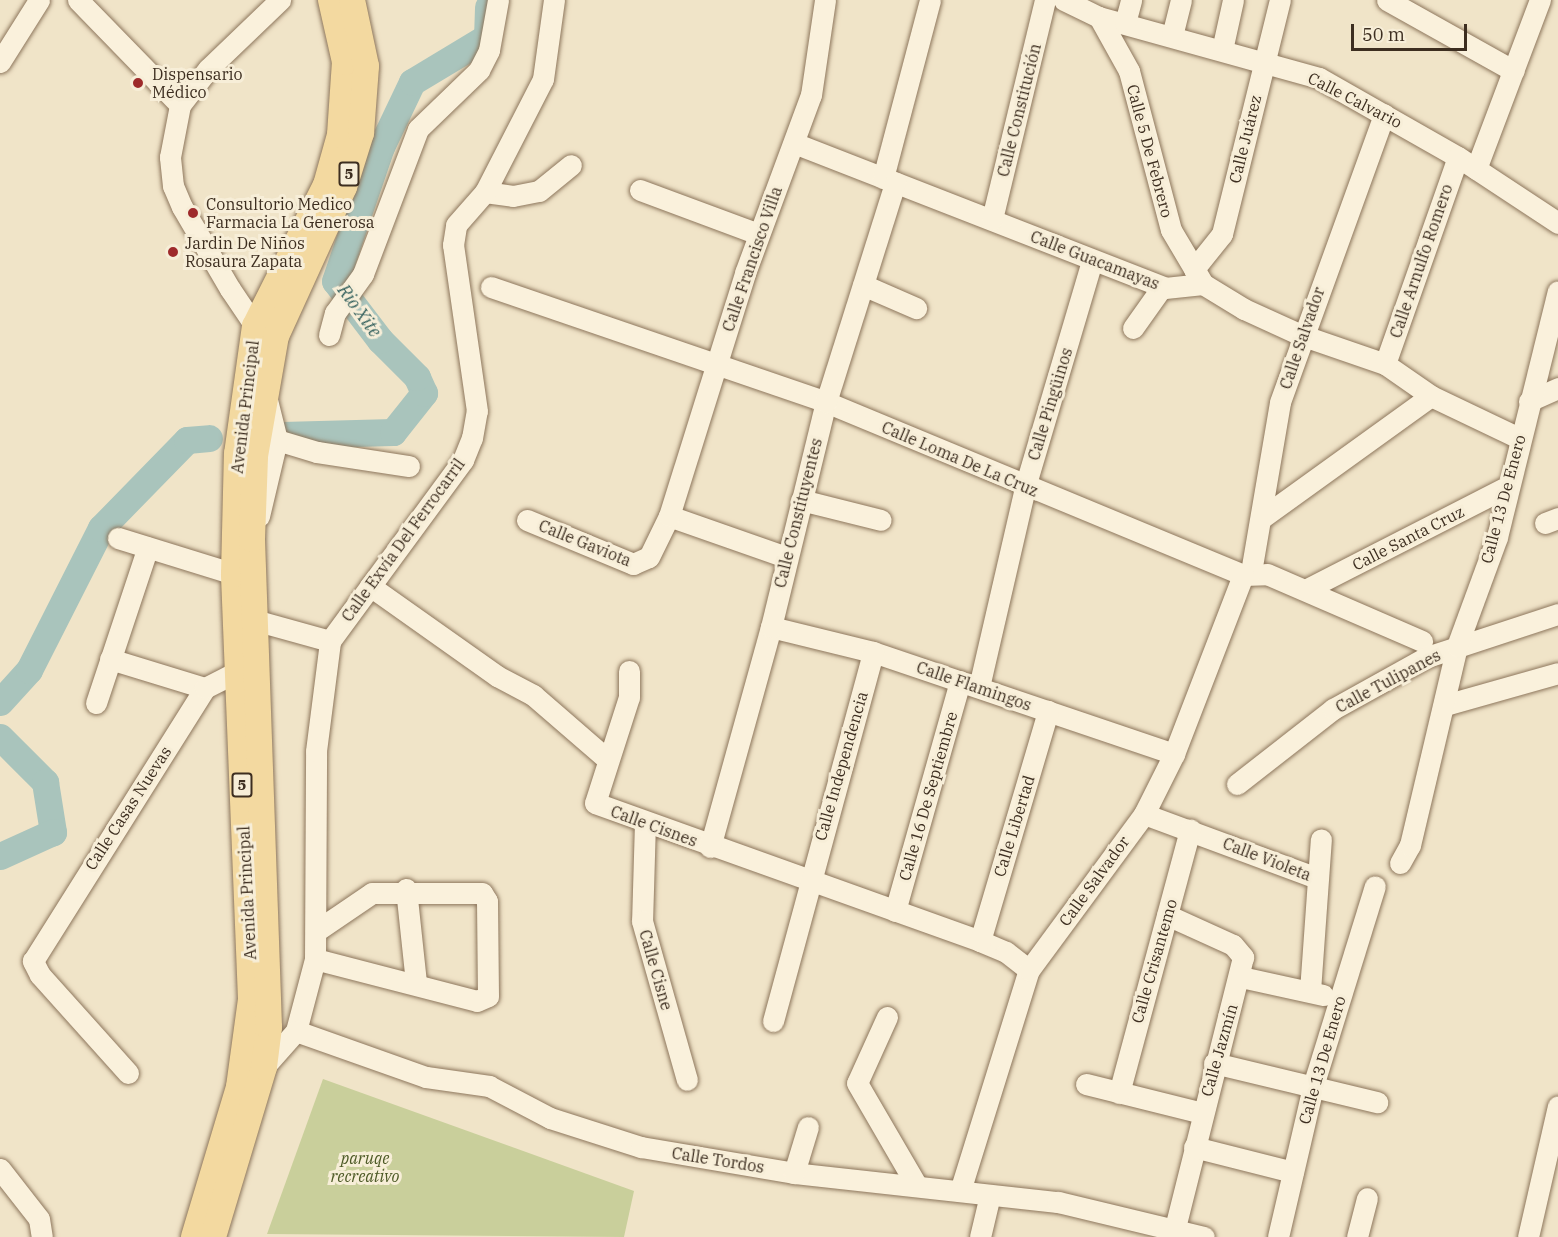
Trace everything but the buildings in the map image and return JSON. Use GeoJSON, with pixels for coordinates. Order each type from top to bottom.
{"type":"FeatureCollection","features":[{"type":"Feature","properties":{"kind":"main road","name":"5"},"geometry":{"type":"LineString","coordinates":[[266,331],[326,185],[340,135],[345,62],[331,0]]}},
{"type":"Feature","properties":{"kind":"main road","name":"5"},"geometry":{"type":"LineString","coordinates":[[266,331],[344,187],[361,133],[366,66],[352,0]]}},
{"type":"Feature","properties":{"kind":"main road","name":"Avenida Principal"},"geometry":{"type":"LineString","coordinates":[[213,1237],[264,1067],[270,974],[252,539],[265,391],[266,331]]}},
{"type":"Feature","properties":{"kind":"main road","name":"Avenida Principal"},"geometry":{"type":"LineString","coordinates":[[194,1237],[248,1045],[251,976],[234,574],[237,454],[266,331]]}},
{"type":"Feature","properties":{"kind":"street"},"geometry":{"type":"LineString","coordinates":[[0,62],[39,0]]}},
{"type":"Feature","properties":{"kind":"street"},"geometry":{"type":"LineString","coordinates":[[78,0],[180,105]]}},
{"type":"Feature","properties":{"kind":"street"},"geometry":{"type":"LineString","coordinates":[[266,331],[173,186],[170,157],[180,105],[208,69],[280,0]]}},
{"type":"Feature","properties":{"kind":"street"},"geometry":{"type":"LineString","coordinates":[[330,335],[335,313],[354,288],[404,155],[417,129],[480,70],[489,51],[498,0]]}},
{"type":"Feature","properties":{"kind":"street","name":"Calle Exvía Del Ferrocarril"},"geometry":{"type":"LineString","coordinates":[[296,1032],[315,959],[316,751],[330,641],[463,460],[472,438],[477,411],[453,245],[456,225],[485,192],[543,79],[554,0]]}},
{"type":"Feature","properties":{"kind":"street","name":"Calle Francisco Villa"},"geometry":{"type":"LineString","coordinates":[[669,516],[715,364],[758,234],[811,95],[825,0]]}},
{"type":"Feature","properties":{"kind":"street","name":"Calle Constituyentes"},"geometry":{"type":"LineString","coordinates":[[710,847],[771,627],[786,557],[826,402],[863,285],[930,0]]}},
{"type":"Feature","properties":{"kind":"street","name":"Calle Constitución"},"geometry":{"type":"LineString","coordinates":[[992,219],[1045,0]]}},
{"type":"Feature","properties":{"kind":"street","name":"Calle Calvario"},"geometry":{"type":"LineString","coordinates":[[1064,0],[1099,17],[1319,78],[1458,157],[1558,223]]}},
{"type":"Feature","properties":{"kind":"street"},"geometry":{"type":"LineString","coordinates":[[1125,23],[1131,0]]}},
{"type":"Feature","properties":{"kind":"street"},"geometry":{"type":"LineString","coordinates":[[1172,36],[1181,0]]}},
{"type":"Feature","properties":{"kind":"street"},"geometry":{"type":"LineString","coordinates":[[1222,50],[1233,0]]}},
{"type":"Feature","properties":{"kind":"street","name":"Calle Juárez"},"geometry":{"type":"LineString","coordinates":[[1199,276],[1222,234],[1280,0]]}},
{"type":"Feature","properties":{"kind":"street"},"geometry":{"type":"LineString","coordinates":[[1387,0],[1514,71]]}},
{"type":"Feature","properties":{"kind":"street"},"geometry":{"type":"LineString","coordinates":[[1476,169],[1540,0]]}},
{"type":"Feature","properties":{"kind":"street","name":"Calle 5 De Febrero"},"geometry":{"type":"LineString","coordinates":[[1099,17],[1129,71],[1171,230],[1199,276]]}},
{"type":"Feature","properties":{"kind":"street","name":"Calle Salvador"},"geometry":{"type":"LineString","coordinates":[[960,1191],[1029,970],[1144,814],[1174,754],[1247,574],[1263,517],[1278,411],[1301,334],[1384,114]]}},
{"type":"Feature","properties":{"kind":"street","name":"Calle Guacamayas"},"geometry":{"type":"LineString","coordinates":[[794,143],[1162,287],[1199,276]]}},
{"type":"Feature","properties":{"kind":"street","name":"Calle Arnulfo Romero"},"geometry":{"type":"LineString","coordinates":[[1385,364],[1458,157]]}},
{"type":"Feature","properties":{"kind":"street"},"geometry":{"type":"LineString","coordinates":[[485,192],[513,196],[539,190],[571,165]]}},
{"type":"Feature","properties":{"kind":"street"},"geometry":{"type":"LineString","coordinates":[[640,190],[758,234]]}},
{"type":"Feature","properties":{"kind":"street","name":"Calle Pingüinos"},"geometry":{"type":"LineString","coordinates":[[970,684],[1092,261]]}},
{"type":"Feature","properties":{"kind":"street"},"geometry":{"type":"LineString","coordinates":[[1199,276],[1244,309],[1301,334],[1385,364],[1431,396],[1520,438]]}},
{"type":"Feature","properties":{"kind":"street"},"geometry":{"type":"LineString","coordinates":[[863,285],[916,308]]}},
{"type":"Feature","properties":{"kind":"street","name":"Calle Loma De La Cruz"},"geometry":{"type":"LineString","coordinates":[[490,287],[826,402],[1025,487],[1247,574],[1307,589],[1422,641]]}},
{"type":"Feature","properties":{"kind":"street"},"geometry":{"type":"LineString","coordinates":[[1133,328],[1162,287]]}},
{"type":"Feature","properties":{"kind":"street","name":"Calle 13 De Enero"},"geometry":{"type":"LineString","coordinates":[[1400,863],[1410,845],[1445,705],[1457,646],[1497,537],[1558,291]]}},
{"type":"Feature","properties":{"kind":"street"},"geometry":{"type":"LineString","coordinates":[[1529,401],[1558,388]]}},
{"type":"Feature","properties":{"kind":"street"},"geometry":{"type":"LineString","coordinates":[[252,539],[276,440],[265,391]]}},
{"type":"Feature","properties":{"kind":"street"},"geometry":{"type":"LineString","coordinates":[[1263,517],[1431,396]]}},
{"type":"Feature","properties":{"kind":"street"},"geometry":{"type":"LineString","coordinates":[[276,440],[317,452],[409,466]]}},
{"type":"Feature","properties":{"kind":"street","name":"Calle Santa Cruz"},"geometry":{"type":"LineString","coordinates":[[1307,589],[1508,486]]}},
{"type":"Feature","properties":{"kind":"street"},"geometry":{"type":"LineString","coordinates":[[801,500],[881,520]]}},
{"type":"Feature","properties":{"kind":"street"},"geometry":{"type":"LineString","coordinates":[[669,516],[786,557]]}},
{"type":"Feature","properties":{"kind":"street","name":"Calle Gaviota"},"geometry":{"type":"LineString","coordinates":[[527,520],[640,565],[669,516]]}},
{"type":"Feature","properties":{"kind":"street"},"geometry":{"type":"LineString","coordinates":[[118,538],[234,574]]}},
{"type":"Feature","properties":{"kind":"street"},"geometry":{"type":"LineString","coordinates":[[96,702],[148,547]]}},
{"type":"Feature","properties":{"kind":"street"},"geometry":{"type":"LineString","coordinates":[[370,586],[497,676],[532,695],[607,759],[629,697],[629,671]]}},
{"type":"Feature","properties":{"kind":"street","name":"Calle Tulipanes"},"geometry":{"type":"LineString","coordinates":[[1237,784],[1333,709],[1457,646],[1558,614]]}},
{"type":"Feature","properties":{"kind":"street"},"geometry":{"type":"LineString","coordinates":[[254,620],[330,641]]}},
{"type":"Feature","properties":{"kind":"street","name":"Calle Flamingos"},"geometry":{"type":"LineString","coordinates":[[771,627],[873,652],[1174,754]]}},
{"type":"Feature","properties":{"kind":"street","name":"Calle Independencia"},"geometry":{"type":"LineString","coordinates":[[773,1022],[808,880],[873,652]]}},
{"type":"Feature","properties":{"kind":"street"},"geometry":{"type":"LineString","coordinates":[[110,659],[206,688]]}},
{"type":"Feature","properties":{"kind":"street","name":"Calle Casas Nuevas"},"geometry":{"type":"LineString","coordinates":[[128,1073],[40,975],[33,961],[206,688],[238,670]]}},
{"type":"Feature","properties":{"kind":"street"},"geometry":{"type":"LineString","coordinates":[[1445,705],[1558,673]]}},
{"type":"Feature","properties":{"kind":"street","name":"Calle 16 De Septiembre"},"geometry":{"type":"LineString","coordinates":[[895,911],[970,684]]}},
{"type":"Feature","properties":{"kind":"street","name":"Calle Libertad"},"geometry":{"type":"LineString","coordinates":[[980,940],[1048,711]]}},
{"type":"Feature","properties":{"kind":"street","name":"Calle Cisnes"},"geometry":{"type":"LineString","coordinates":[[607,759],[595,803],[710,847],[980,940],[1006,952],[1029,970]]}},
{"type":"Feature","properties":{"kind":"street","name":"Calle Violeta"},"geometry":{"type":"LineString","coordinates":[[1144,814],[1190,829],[1317,878],[1310,991]]}},
{"type":"Feature","properties":{"kind":"street","name":"Calle Cisne"},"geometry":{"type":"LineString","coordinates":[[645,822],[642,921],[687,1080]]}},
{"type":"Feature","properties":{"kind":"street","name":"Calle Crisantemo"},"geometry":{"type":"LineString","coordinates":[[1119,1092],[1190,829]]}},
{"type":"Feature","properties":{"kind":"street"},"geometry":{"type":"LineString","coordinates":[[1317,878],[1321,839]]}},
{"type":"Feature","properties":{"kind":"street","name":"Calle 13 De Enero"},"geometry":{"type":"LineString","coordinates":[[1278,1237],[1313,1086],[1375,886]]}},
{"type":"Feature","properties":{"kind":"street"},"geometry":{"type":"LineString","coordinates":[[315,959],[485,1000],[487,901],[482,893],[406,889],[372,892],[316,931]]}},
{"type":"Feature","properties":{"kind":"street"},"geometry":{"type":"LineString","coordinates":[[406,889],[416,982]]}},
{"type":"Feature","properties":{"kind":"street","name":"Calle Jazmín"},"geometry":{"type":"LineString","coordinates":[[1167,915],[1240,949],[1241,976],[1214,1063],[1174,1231]]}},
{"type":"Feature","properties":{"kind":"street"},"geometry":{"type":"LineString","coordinates":[[1241,976],[1339,999]]}},
{"type":"Feature","properties":{"kind":"street"},"geometry":{"type":"LineString","coordinates":[[887,1017],[856,1083],[917,1186]]}},
{"type":"Feature","properties":{"kind":"street"},"geometry":{"type":"LineString","coordinates":[[264,1067],[296,1032]]}},
{"type":"Feature","properties":{"kind":"street","name":"Calle Tordos"},"geometry":{"type":"LineString","coordinates":[[296,1032],[426,1077],[489,1086],[550,1118],[641,1148],[794,1173],[1058,1203],[1204,1237]]}},
{"type":"Feature","properties":{"kind":"street"},"geometry":{"type":"LineString","coordinates":[[1214,1063],[1377,1102]]}},
{"type":"Feature","properties":{"kind":"street"},"geometry":{"type":"LineString","coordinates":[[1086,1084],[1202,1113]]}},
{"type":"Feature","properties":{"kind":"street"},"geometry":{"type":"LineString","coordinates":[[1528,1237],[1558,1106]]}},
{"type":"Feature","properties":{"kind":"street"},"geometry":{"type":"LineString","coordinates":[[794,1173],[808,1127]]}},
{"type":"Feature","properties":{"kind":"street"},"geometry":{"type":"LineString","coordinates":[[1194,1147],[1293,1172]]}},
{"type":"Feature","properties":{"kind":"street"},"geometry":{"type":"LineString","coordinates":[[0,1169],[39,1219],[42,1237]]}},
{"type":"Feature","properties":{"kind":"street"},"geometry":{"type":"LineString","coordinates":[[980,1237],[990,1195]]}},
{"type":"Feature","properties":{"kind":"street"},"geometry":{"type":"LineString","coordinates":[[1357,1237],[1367,1198]]}},
{"type":"Feature","properties":{"kind":"green space","name":"paruqe recreativo"},"geometry":{"type":"Polygon","coordinates":[[[323,1079],[634,1191],[624,1237],[267,1234],[323,1079]]]}},
{"type":"Feature","properties":{"kind":"waterway","name":"Rio Xite"},"geometry":{"type":"LineString","coordinates":[[282,435],[393,432],[424,393],[417,377],[380,340],[335,281],[381,147],[412,82],[487,37],[488,7]]}},
{"type":"Feature","properties":{"kind":"waterway","name":"Rio Xite"},"geometry":{"type":"LineString","coordinates":[[0,702],[29,670],[101,528],[187,440],[209,438]]}},
{"type":"Feature","properties":{"kind":"waterway","name":"Rio Xite"},"geometry":{"type":"LineString","coordinates":[[0,737],[45,782],[53,832],[0,856]]}},
{"type":"Feature","properties":{"kind":"place","name":"Dispensario Médico"},"geometry":{"type":"Point","coordinates":[138,83]}},
{"type":"Feature","properties":{"kind":"place","name":"Consultorio Medico Farmacia La Generosa"},"geometry":{"type":"Point","coordinates":[193,213]}},
{"type":"Feature","properties":{"kind":"place","name":"Jardin De Niños Rosaura Zapata"},"geometry":{"type":"Point","coordinates":[173,252]}}]}
